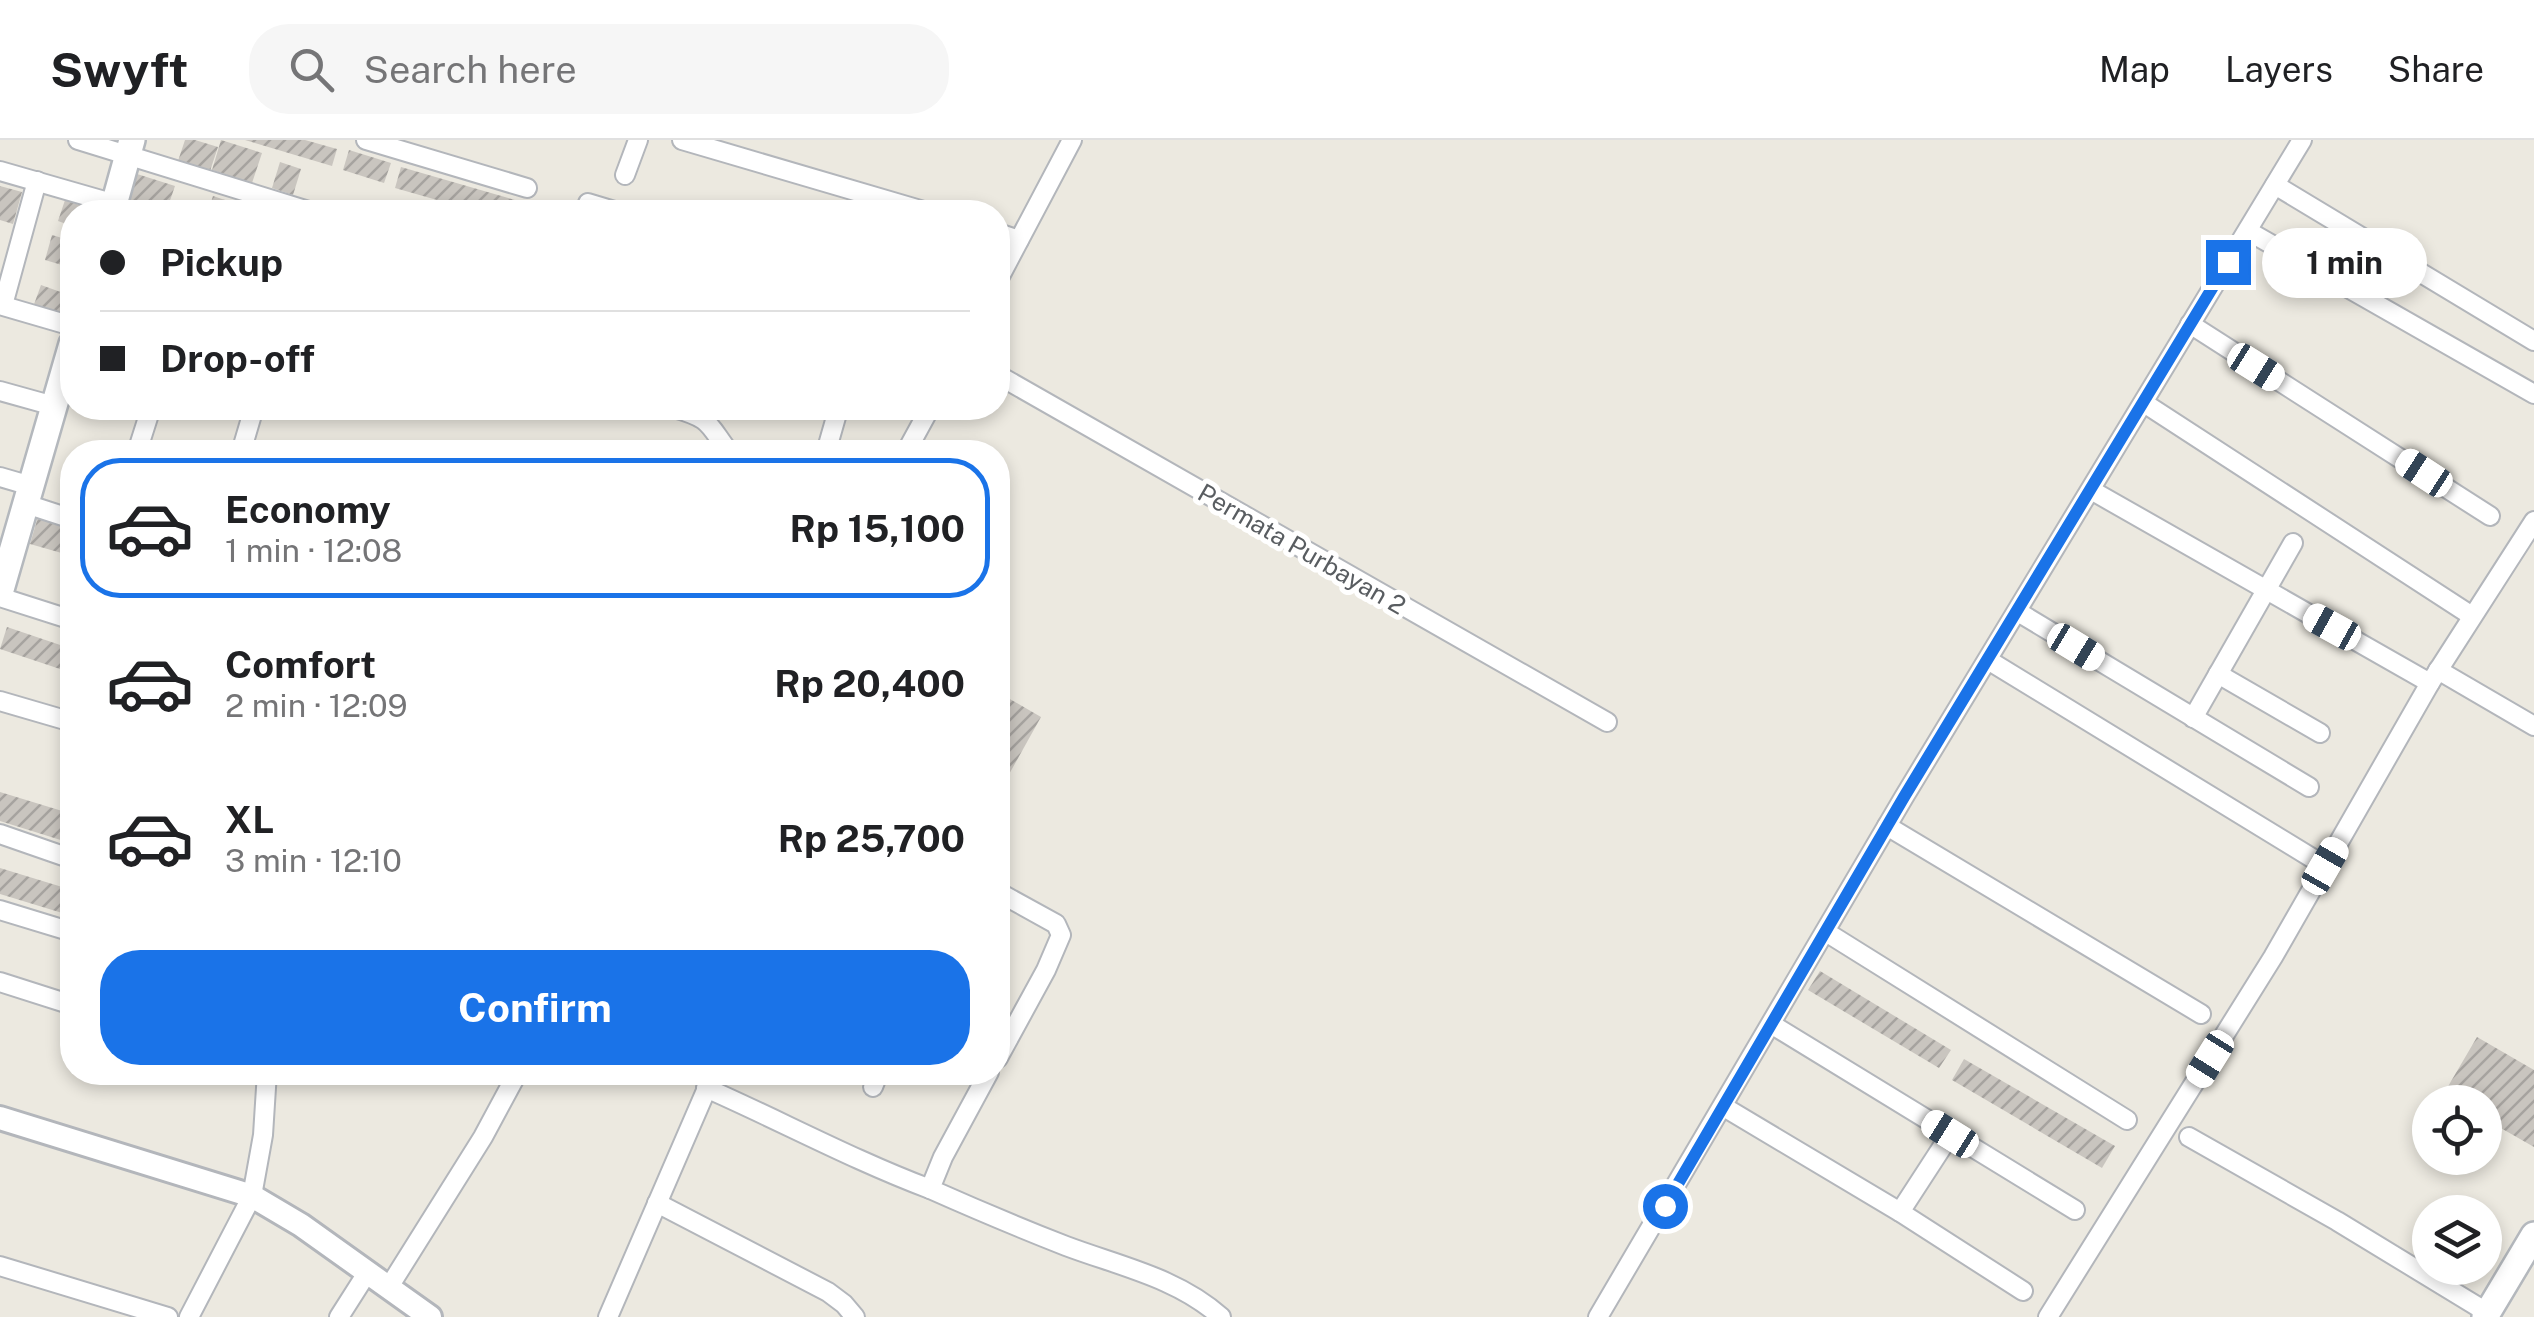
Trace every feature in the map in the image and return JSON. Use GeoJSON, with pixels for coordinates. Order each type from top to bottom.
{"type":"FeatureCollection","features":[{"type":"Feature","properties":{"kind":"main road"},"geometry":{"type":"LineString","coordinates":[[115,200],[130,148]]}},
{"type":"Feature","properties":{"kind":"main road"},"geometry":{"type":"LineString","coordinates":[[0,595],[4,565],[29,495],[60,385]]}},
{"type":"Feature","properties":{"kind":"main road"},"geometry":{"type":"LineString","coordinates":[[2487,1315],[2534,1235]]}},
{"type":"Feature","properties":{"kind":"street"},"geometry":{"type":"LineString","coordinates":[[78,140],[130,148],[278,200]]}},
{"type":"Feature","properties":{"kind":"street"},"geometry":{"type":"LineString","coordinates":[[366,140],[527,188]]}},
{"type":"Feature","properties":{"kind":"street"},"geometry":{"type":"LineString","coordinates":[[625,175],[638,140]]}},
{"type":"Feature","properties":{"kind":"street"},"geometry":{"type":"LineString","coordinates":[[682,140],[886,200]]}},
{"type":"Feature","properties":{"kind":"street"},"geometry":{"type":"LineString","coordinates":[[1010,257],[1072,140]]}},
{"type":"Feature","properties":{"kind":"street"},"geometry":{"type":"LineString","coordinates":[[1598,1317],[1887,826],[2302,140]]}},
{"type":"Feature","properties":{"kind":"street"},"geometry":{"type":"LineString","coordinates":[[0,171],[90,200]]}},
{"type":"Feature","properties":{"kind":"street"},"geometry":{"type":"LineString","coordinates":[[37,181],[2,305],[60,322]]}},
{"type":"Feature","properties":{"kind":"street"},"geometry":{"type":"LineString","coordinates":[[2275,185],[2534,341]]}},
{"type":"Feature","properties":{"kind":"street"},"geometry":{"type":"LineString","coordinates":[[2248,231],[2534,394]]}},
{"type":"Feature","properties":{"kind":"street"},"geometry":{"type":"LineString","coordinates":[[1010,237],[1019,240]]}},
{"type":"Feature","properties":{"kind":"street"},"geometry":{"type":"LineString","coordinates":[[2190,324],[2490,516]]}},
{"type":"Feature","properties":{"kind":"street","name":"Permata Purbayan 2"},"geometry":{"type":"LineString","coordinates":[[1010,383],[1607,722]]}},
{"type":"Feature","properties":{"kind":"street"},"geometry":{"type":"LineString","coordinates":[[0,390],[54,406]]}},
{"type":"Feature","properties":{"kind":"street"},"geometry":{"type":"LineString","coordinates":[[2144,402],[2472,616]]}},
{"type":"Feature","properties":{"kind":"street"},"geometry":{"type":"LineString","coordinates":[[0,477],[60,512]]}},
{"type":"Feature","properties":{"kind":"street"},"geometry":{"type":"LineString","coordinates":[[2090,490],[2266,590],[2534,726]]}},
{"type":"Feature","properties":{"kind":"street"},"geometry":{"type":"LineString","coordinates":[[2048,1317],[2169,1127],[2434,677],[2534,521]]}},
{"type":"Feature","properties":{"kind":"street"},"geometry":{"type":"LineString","coordinates":[[2194,718],[2293,543]]}},
{"type":"Feature","properties":{"kind":"street"},"geometry":{"type":"LineString","coordinates":[[0,595],[60,616]]}},
{"type":"Feature","properties":{"kind":"street"},"geometry":{"type":"LineString","coordinates":[[2018,612],[2310,787]]}},
{"type":"Feature","properties":{"kind":"street"},"geometry":{"type":"LineString","coordinates":[[1988,660],[2325,866]]}},
{"type":"Feature","properties":{"kind":"street"},"geometry":{"type":"LineString","coordinates":[[2218,674],[2320,733]]}},
{"type":"Feature","properties":{"kind":"street"},"geometry":{"type":"LineString","coordinates":[[0,701],[60,718]]}},
{"type":"Feature","properties":{"kind":"street"},"geometry":{"type":"LineString","coordinates":[[1887,826],[2201,1014]]}},
{"type":"Feature","properties":{"kind":"street"},"geometry":{"type":"LineString","coordinates":[[0,834],[60,855]]}},
{"type":"Feature","properties":{"kind":"street"},"geometry":{"type":"LineString","coordinates":[[1010,898],[1051,920],[1061,936],[1010,1036]]}},
{"type":"Feature","properties":{"kind":"street"},"geometry":{"type":"LineString","coordinates":[[0,910],[60,928]]}},
{"type":"Feature","properties":{"kind":"street"},"geometry":{"type":"LineString","coordinates":[[1826,932],[2127,1120]]}},
{"type":"Feature","properties":{"kind":"street"},"geometry":{"type":"LineString","coordinates":[[0,982],[60,1000]]}},
{"type":"Feature","properties":{"kind":"street"},"geometry":{"type":"LineString","coordinates":[[1771,1024],[2075,1210]]}},
{"type":"Feature","properties":{"kind":"street"},"geometry":{"type":"LineString","coordinates":[[189,1317],[252,1196],[267,1085]]}},
{"type":"Feature","properties":{"kind":"street"},"geometry":{"type":"LineString","coordinates":[[389,1287],[511,1085]]}},
{"type":"Feature","properties":{"kind":"street"},"geometry":{"type":"LineString","coordinates":[[608,1317],[708,1085]]}},
{"type":"Feature","properties":{"kind":"street"},"geometry":{"type":"LineString","coordinates":[[718,1085],[826,1145],[1064,1245],[1170,1284],[1221,1317]]}},
{"type":"Feature","properties":{"kind":"street"},"geometry":{"type":"LineString","coordinates":[[930,1190],[982,1085]]}},
{"type":"Feature","properties":{"kind":"street"},"geometry":{"type":"LineString","coordinates":[[1724,1107],[2024,1291]]}},
{"type":"Feature","properties":{"kind":"street"},"geometry":{"type":"LineString","coordinates":[[0,1118],[252,1196],[301,1225],[430,1317]]}},
{"type":"Feature","properties":{"kind":"street"},"geometry":{"type":"LineString","coordinates":[[1900,1212],[1950,1134]]}},
{"type":"Feature","properties":{"kind":"street"},"geometry":{"type":"LineString","coordinates":[[2188,1137],[2337,1221],[2487,1315]]}},
{"type":"Feature","properties":{"kind":"street"},"geometry":{"type":"LineString","coordinates":[[657,1203],[828,1292],[855,1317]]}},
{"type":"Feature","properties":{"kind":"street"},"geometry":{"type":"LineString","coordinates":[[0,1266],[168,1317]]}},
{"type":"Feature","properties":{"kind":"street"},"geometry":{"type":"LineString","coordinates":[[339,1317],[367,1273]]}},
{"type":"Feature","properties":{"kind":"building"},"geometry":{"type":"Polygon","coordinates":[[[185,140],[218,147],[210,171],[178,161],[185,140]]]}},
{"type":"Feature","properties":{"kind":"building"},"geometry":{"type":"Polygon","coordinates":[[[221,140],[262,153],[252,183],[212,170],[221,140]]]}},
{"type":"Feature","properties":{"kind":"building"},"geometry":{"type":"Polygon","coordinates":[[[245,140],[305,140],[337,149],[332,166],[245,140]]]}},
{"type":"Feature","properties":{"kind":"building"},"geometry":{"type":"Polygon","coordinates":[[[349,150],[391,163],[384,183],[343,170],[349,150]]]}},
{"type":"Feature","properties":{"kind":"building"},"geometry":{"type":"Polygon","coordinates":[[[280,162],[301,169],[293,195],[272,188],[280,162]]]}},
{"type":"Feature","properties":{"kind":"building"},"geometry":{"type":"Polygon","coordinates":[[[401,167],[514,200],[437,200],[395,188],[401,167]]]}},
{"type":"Feature","properties":{"kind":"building"},"geometry":{"type":"Polygon","coordinates":[[[134,173],[175,186],[170,200],[125,200],[134,173]]]}},
{"type":"Feature","properties":{"kind":"building"},"geometry":{"type":"Polygon","coordinates":[[[0,186],[22,192],[13,224],[0,220],[0,186]]]}},
{"type":"Feature","properties":{"kind":"building"},"geometry":{"type":"Polygon","coordinates":[[[52,235],[60,237],[60,264],[45,260],[52,235]]]}},
{"type":"Feature","properties":{"kind":"building"},"geometry":{"type":"Polygon","coordinates":[[[41,285],[60,292],[60,320],[32,310],[41,285]]]}},
{"type":"Feature","properties":{"kind":"building"},"geometry":{"type":"Polygon","coordinates":[[[38,517],[60,523],[60,553],[30,544],[38,517]]]}},
{"type":"Feature","properties":{"kind":"building"},"geometry":{"type":"Polygon","coordinates":[[[7,627],[60,645],[60,669],[0,649],[7,627]]]}},
{"type":"Feature","properties":{"kind":"building"},"geometry":{"type":"Polygon","coordinates":[[[1010,699],[1041,717],[1010,772],[1010,699]]]}},
{"type":"Feature","properties":{"kind":"building"},"geometry":{"type":"Polygon","coordinates":[[[0,792],[60,810],[60,840],[0,821],[0,792]]]}},
{"type":"Feature","properties":{"kind":"building"},"geometry":{"type":"Polygon","coordinates":[[[0,868],[60,886],[60,912],[0,894],[0,868]]]}},
{"type":"Feature","properties":{"kind":"building"},"geometry":{"type":"Polygon","coordinates":[[[1820,971],[1951,1050],[1939,1068],[1808,990],[1820,971]]]}},
{"type":"Feature","properties":{"kind":"building"},"geometry":{"type":"Polygon","coordinates":[[[2477,1037],[2534,1070],[2534,1147],[2502,1129],[2502,1085],[2449,1085],[2477,1037]]]}},
{"type":"Feature","properties":{"kind":"building"},"geometry":{"type":"Polygon","coordinates":[[[1964,1059],[2115,1146],[2102,1168],[1952,1080],[1964,1059]]]}},
{"type":"Feature","properties":{"kind":"route"},"geometry":{"type":"LineString","coordinates":[[1665,1206],[1904,797],[2228,262]]}}]}
